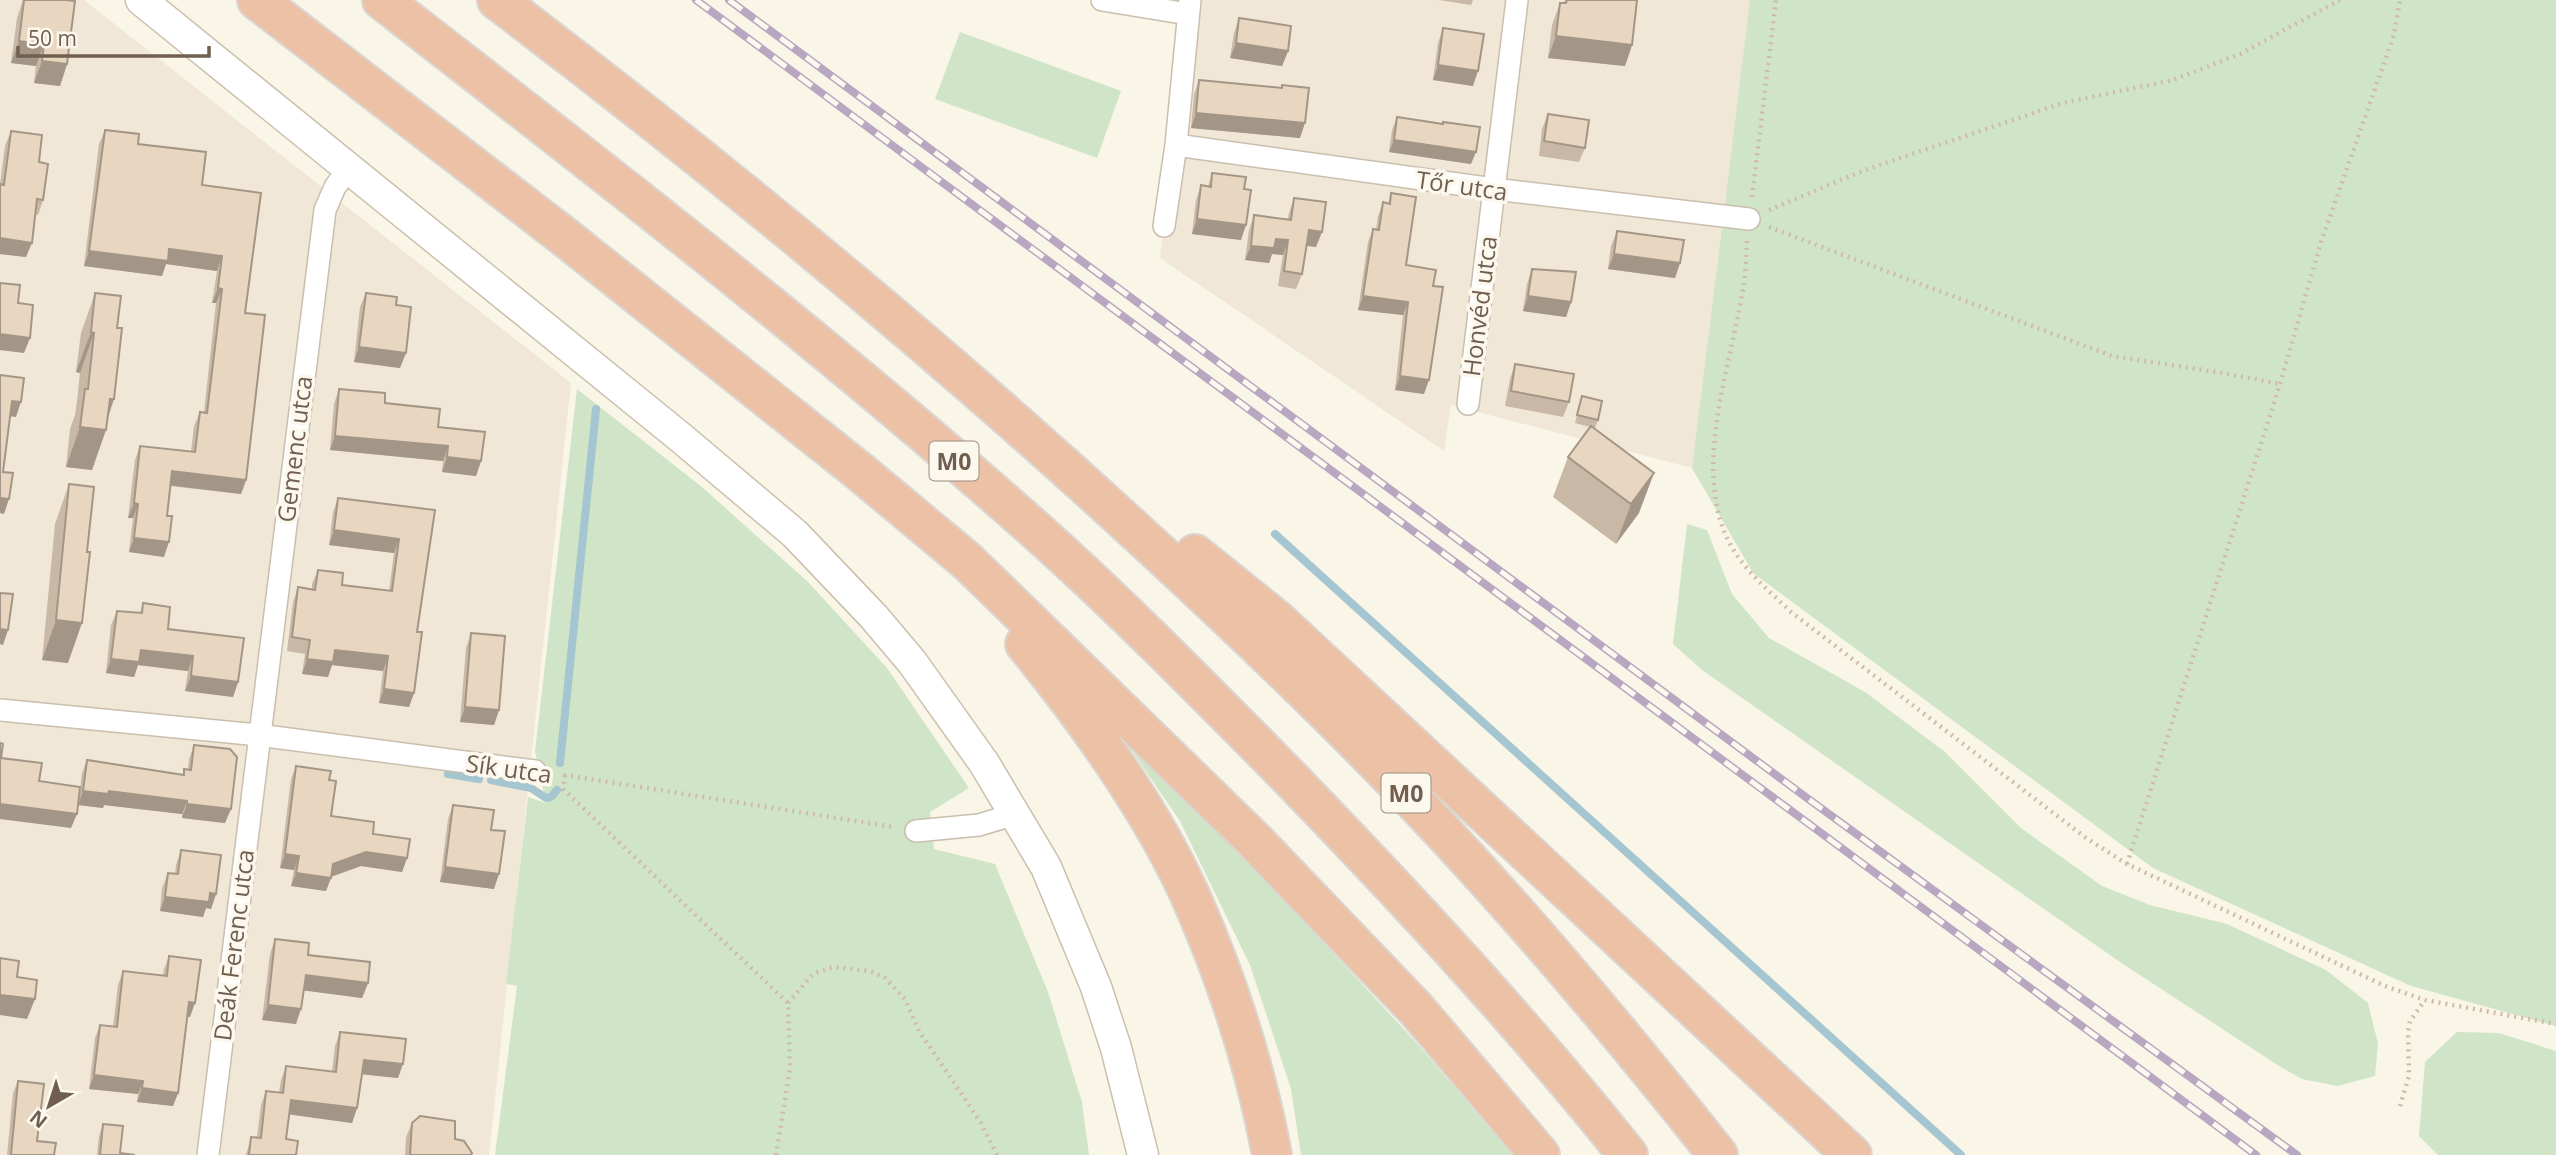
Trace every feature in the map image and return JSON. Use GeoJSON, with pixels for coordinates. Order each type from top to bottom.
{"type":"FeatureCollection","features":[{"type":"Feature","properties":{"kind":"highway"},"geometry":{"type":"LineString","coordinates":[[257,0],[566,239],[859,471],[967,561],[1254,840],[1416,1009],[1540,1155]]}},
{"type":"Feature","properties":{"kind":"highway","name":"M0"},"geometry":{"type":"LineString","coordinates":[[382,0],[685,238],[871,389],[1042,536],[1213,700],[1404,895],[1570,1083],[1628,1155]]}},
{"type":"Feature","properties":{"kind":"highway","name":"M0"},"geometry":{"type":"LineString","coordinates":[[497,0],[744,194],[879,305],[1061,462],[1218,607],[1427,815],[1624,1038],[1718,1155]]}},
{"type":"Feature","properties":{"kind":"highway"},"geometry":{"type":"LineString","coordinates":[[1061,462],[1169,533],[1277,620],[1852,1155]]}},
{"type":"Feature","properties":{"kind":"highway"},"geometry":{"type":"LineString","coordinates":[[859,471],[1026,645],[1098,741],[1151,822],[1192,901],[1216,960],[1257,1089],[1272,1155]]}},
{"type":"Feature","properties":{"kind":"street"},"geometry":{"type":"LineString","coordinates":[[141,0],[795,534],[874,617],[912,662],[984,763],[1046,867],[1096,987],[1116,1048],[1143,1155]]}},
{"type":"Feature","properties":{"kind":"street"},"geometry":{"type":"LineString","coordinates":[[1102,0],[1189,7],[1176,145],[1164,226]]}},
{"type":"Feature","properties":{"kind":"street","name":"Honvéd utca"},"geometry":{"type":"LineString","coordinates":[[1468,404],[1517,0]]}},
{"type":"Feature","properties":{"kind":"street","name":"Tőr utca"},"geometry":{"type":"LineString","coordinates":[[1176,145],[1494,189],[1749,219]]}},
{"type":"Feature","properties":{"kind":"street","name":"Gemenc utca"},"geometry":{"type":"LineString","coordinates":[[258,735],[325,210],[335,187],[348,169]]}},
{"type":"Feature","properties":{"kind":"street","name":"Sík utca"},"geometry":{"type":"LineString","coordinates":[[0,710],[258,735],[535,771]]}},
{"type":"Feature","properties":{"kind":"street","name":"Deák Ferenc utca"},"geometry":{"type":"LineString","coordinates":[[208,1155],[258,735]]}},
{"type":"Feature","properties":{"kind":"street"},"geometry":{"type":"LineString","coordinates":[[916,831],[979,825],[1015,814]]}},
{"type":"Feature","properties":{"kind":"path"},"geometry":{"type":"LineString","coordinates":[[1776,0],[1749,219],[1744,284],[1724,371],[1714,456],[1716,501],[1726,536],[1749,572],[1791,612],[2085,838],[2127,864],[2385,986],[2425,1000],[2556,1024]]}},
{"type":"Feature","properties":{"kind":"path"},"geometry":{"type":"LineString","coordinates":[[1749,219],[1865,170],[2063,103],[2173,80],[2240,54],[2340,0]]}},
{"type":"Feature","properties":{"kind":"path"},"geometry":{"type":"LineString","coordinates":[[2127,864],[2280,384],[2321,242],[2394,35],[2400,0]]}},
{"type":"Feature","properties":{"kind":"path"},"geometry":{"type":"LineString","coordinates":[[1749,219],[2112,356],[2280,384]]}},
{"type":"Feature","properties":{"kind":"path","name":"Sík utca"},"geometry":{"type":"LineString","coordinates":[[535,771],[916,831]]}},
{"type":"Feature","properties":{"kind":"path"},"geometry":{"type":"LineString","coordinates":[[565,775],[563,789],[788,1003]]}},
{"type":"Feature","properties":{"kind":"path"},"geometry":{"type":"LineString","coordinates":[[776,1155],[790,1069],[788,1003],[813,974],[833,967],[870,971],[885,978],[905,999],[919,1031],[981,1123],[997,1155]]}},
{"type":"Feature","properties":{"kind":"path"},"geometry":{"type":"LineString","coordinates":[[2400,1106],[2409,1076],[2407,1032],[2410,1021],[2425,1000]]}},
{"type":"Feature","properties":{"kind":"shaded area"},"geometry":{"type":"Polygon","coordinates":[[[0,0],[84,0],[571,383],[489,1155],[0,1155],[0,0]]]}},
{"type":"Feature","properties":{"kind":"shaded area"},"geometry":{"type":"Polygon","coordinates":[[[1102,0],[1750,0],[1692,468],[1451,405],[1444,451],[1160,258],[1188,14],[1102,0]]]}},
{"type":"Feature","properties":{"kind":"green space"},"geometry":{"type":"Polygon","coordinates":[[[1750,0],[2556,0],[2556,1026],[2411,986],[2153,868],[1753,573],[1692,468],[1750,0]]]}},
{"type":"Feature","properties":{"kind":"green space"},"geometry":{"type":"Polygon","coordinates":[[[960,32],[1121,91],[1097,158],[935,99],[960,32]]]}},
{"type":"Feature","properties":{"kind":"green space"},"geometry":{"type":"Polygon","coordinates":[[[577,389],[702,487],[808,582],[887,668],[969,788],[930,812],[934,849],[995,864],[1048,992],[1082,1102],[1089,1155],[495,1155],[517,986],[506,984],[528,797],[546,803],[535,751],[577,389]]]}},
{"type":"Feature","properties":{"kind":"green space"},"geometry":{"type":"Polygon","coordinates":[[[1687,524],[1707,530],[1732,594],[1769,638],[1865,692],[1945,752],[2021,828],[2102,886],[2150,905],[2227,924],[2326,970],[2368,1003],[2378,1044],[2375,1076],[2337,1086],[2302,1079],[2279,1066],[2120,962],[1702,670],[1673,644],[1687,524]]]}},
{"type":"Feature","properties":{"kind":"green space"},"geometry":{"type":"Polygon","coordinates":[[[1121,735],[1262,876],[1413,1039],[1513,1155],[1301,1155],[1291,1089],[1250,965],[1180,821],[1121,735]]]}},
{"type":"Feature","properties":{"kind":"green space"},"geometry":{"type":"Polygon","coordinates":[[[2457,1032],[2499,1033],[2556,1051],[2556,1155],[2438,1155],[2419,1136],[2425,1062],[2457,1032]]]}},
{"type":"Feature","properties":{"kind":"building"},"geometry":{"type":"Polygon","coordinates":[[[24,0],[75,1],[67,64],[42,61],[44,44],[19,41],[24,0]]]}},
{"type":"Feature","properties":{"kind":"building"},"geometry":{"type":"Polygon","coordinates":[[[1567,0],[1637,0],[1632,45],[1556,36],[1560,3],[1566,3],[1567,0]]]}},
{"type":"Feature","properties":{"kind":"building"},"geometry":{"type":"Polygon","coordinates":[[[1239,18],[1291,26],[1288,51],[1236,43],[1239,18]]]}},
{"type":"Feature","properties":{"kind":"building"},"geometry":{"type":"Polygon","coordinates":[[[1443,28],[1484,34],[1478,71],[1438,65],[1443,28]]]}},
{"type":"Feature","properties":{"kind":"building"},"geometry":{"type":"Polygon","coordinates":[[[1199,80],[1309,88],[1305,123],[1196,113],[1199,80]]]}},
{"type":"Feature","properties":{"kind":"building"},"geometry":{"type":"Polygon","coordinates":[[[1548,114],[1589,120],[1585,148],[1544,141],[1548,114]]]}},
{"type":"Feature","properties":{"kind":"building"},"geometry":{"type":"Polygon","coordinates":[[[1397,117],[1480,127],[1476,152],[1394,140],[1397,117]]]}},
{"type":"Feature","properties":{"kind":"building"},"geometry":{"type":"Polygon","coordinates":[[[105,130],[139,134],[138,144],[206,152],[202,185],[261,193],[245,313],[265,315],[246,480],[172,471],[167,516],[172,516],[169,542],[134,538],[138,504],[134,503],[140,446],[195,452],[200,412],[207,413],[222,289],[218,288],[222,256],[169,249],[168,261],[89,251],[105,130]]]}},
{"type":"Feature","properties":{"kind":"building"},"geometry":{"type":"Polygon","coordinates":[[[11,131],[42,135],[39,162],[48,164],[43,200],[37,199],[32,243],[0,238],[0,184],[4,185],[11,131]]]}},
{"type":"Feature","properties":{"kind":"building"},"geometry":{"type":"Polygon","coordinates":[[[1212,173],[1246,177],[1244,189],[1251,190],[1246,225],[1197,219],[1201,185],[1211,187],[1212,173]]]}},
{"type":"Feature","properties":{"kind":"building"},"geometry":{"type":"Polygon","coordinates":[[[1391,193],[1416,197],[1406,265],[1436,270],[1433,286],[1443,287],[1429,380],[1400,376],[1408,302],[1363,296],[1373,229],[1379,230],[1383,202],[1390,204],[1391,193]]]}},
{"type":"Feature","properties":{"kind":"building"},"geometry":{"type":"Polygon","coordinates":[[[1294,198],[1326,202],[1322,232],[1309,230],[1302,274],[1284,271],[1288,240],[1276,239],[1274,248],[1251,246],[1254,215],[1291,220],[1294,198]]]}},
{"type":"Feature","properties":{"kind":"building"},"geometry":{"type":"Polygon","coordinates":[[[1617,231],[1684,240],[1680,263],[1614,254],[1617,231]]]}},
{"type":"Feature","properties":{"kind":"building"},"geometry":{"type":"Polygon","coordinates":[[[1532,269],[1576,272],[1571,302],[1528,296],[1532,269]]]}},
{"type":"Feature","properties":{"kind":"building"},"geometry":{"type":"Polygon","coordinates":[[[0,283],[20,285],[18,303],[33,305],[30,338],[0,334],[0,283]]]}},
{"type":"Feature","properties":{"kind":"building"},"geometry":{"type":"Polygon","coordinates":[[[95,293],[121,296],[117,328],[122,328],[114,399],[110,399],[106,430],[80,427],[85,389],[88,389],[95,293]]]}},
{"type":"Feature","properties":{"kind":"building"},"geometry":{"type":"Polygon","coordinates":[[[366,293],[397,297],[396,305],[411,307],[406,353],[359,347],[366,293]]]}},
{"type":"Feature","properties":{"kind":"building"},"geometry":{"type":"Polygon","coordinates":[[[1515,364],[1574,374],[1569,402],[1511,391],[1515,364]]]}},
{"type":"Feature","properties":{"kind":"building"},"geometry":{"type":"Polygon","coordinates":[[[0,375],[24,378],[21,402],[12,401],[3,472],[13,473],[9,499],[0,498],[0,375]]]}},
{"type":"Feature","properties":{"kind":"building"},"geometry":{"type":"Polygon","coordinates":[[[339,389],[385,393],[385,403],[440,409],[438,427],[485,432],[481,461],[447,457],[448,446],[335,436],[339,389]]]}},
{"type":"Feature","properties":{"kind":"building"},"geometry":{"type":"Polygon","coordinates":[[[1582,396],[1602,401],[1598,420],[1577,415],[1582,396]]]}},
{"type":"Feature","properties":{"kind":"building"},"geometry":{"type":"Polygon","coordinates":[[[1591,426],[1654,473],[1631,504],[1568,457],[1591,426]]]}},
{"type":"Feature","properties":{"kind":"building"},"geometry":{"type":"Polygon","coordinates":[[[69,484],[94,487],[82,623],[56,620],[69,484]]]}},
{"type":"Feature","properties":{"kind":"building"},"geometry":{"type":"Polygon","coordinates":[[[338,498],[435,510],[417,632],[422,632],[414,693],[384,689],[388,656],[335,650],[333,662],[307,659],[310,640],[292,637],[298,587],[315,590],[318,570],[343,573],[342,585],[392,591],[399,539],[334,530],[338,498]]]}},
{"type":"Feature","properties":{"kind":"building"},"geometry":{"type":"Polygon","coordinates":[[[0,593],[13,594],[8,630],[0,629],[0,593]]]}},
{"type":"Feature","properties":{"kind":"building"},"geometry":{"type":"Polygon","coordinates":[[[143,603],[170,607],[168,629],[244,638],[238,682],[191,676],[193,656],[141,650],[139,662],[111,659],[117,611],[142,613],[143,603]]]}},
{"type":"Feature","properties":{"kind":"building"},"geometry":{"type":"Polygon","coordinates":[[[471,633],[505,636],[499,710],[465,707],[471,633]]]}},
{"type":"Feature","properties":{"kind":"building"},"geometry":{"type":"Polygon","coordinates":[[[0,743],[3,744],[1,758],[42,763],[39,781],[80,787],[77,814],[0,804],[0,743]]]}},
{"type":"Feature","properties":{"kind":"building"},"geometry":{"type":"Polygon","coordinates":[[[194,745],[230,749],[237,757],[231,809],[109,791],[108,794],[83,791],[87,760],[184,775],[184,769],[191,770],[194,745]]]}},
{"type":"Feature","properties":{"kind":"building"},"geometry":{"type":"Polygon","coordinates":[[[296,766],[331,771],[329,780],[336,781],[331,816],[374,822],[373,834],[410,839],[407,858],[366,852],[333,864],[331,878],[296,873],[299,856],[285,854],[296,766]]]}},
{"type":"Feature","properties":{"kind":"building"},"geometry":{"type":"Polygon","coordinates":[[[453,805],[494,810],[491,830],[505,831],[499,874],[445,867],[453,805]]]}},
{"type":"Feature","properties":{"kind":"building"},"geometry":{"type":"Polygon","coordinates":[[[181,850],[221,855],[216,894],[210,893],[209,902],[165,897],[168,873],[178,874],[181,850]]]}},
{"type":"Feature","properties":{"kind":"building"},"geometry":{"type":"Polygon","coordinates":[[[275,939],[309,943],[308,955],[370,962],[368,983],[306,975],[301,1009],[268,1005],[275,939]]]}},
{"type":"Feature","properties":{"kind":"building"},"geometry":{"type":"Polygon","coordinates":[[[169,956],[201,960],[195,1003],[189,1002],[178,1093],[142,1088],[143,1081],[94,1075],[100,1025],[117,1027],[123,971],[167,976],[169,956]]]}},
{"type":"Feature","properties":{"kind":"building"},"geometry":{"type":"Polygon","coordinates":[[[0,958],[19,961],[17,977],[37,980],[35,999],[0,995],[0,958]]]}},
{"type":"Feature","properties":{"kind":"building"},"geometry":{"type":"Polygon","coordinates":[[[340,1032],[406,1039],[403,1064],[364,1060],[357,1108],[291,1100],[286,1139],[298,1141],[296,1155],[249,1155],[251,1137],[261,1138],[266,1091],[283,1093],[286,1066],[336,1072],[340,1032]]]}},
{"type":"Feature","properties":{"kind":"building"},"geometry":{"type":"Polygon","coordinates":[[[18,1081],[44,1084],[37,1141],[56,1143],[54,1155],[11,1155],[18,1081]]]}},
{"type":"Feature","properties":{"kind":"building"},"geometry":{"type":"Polygon","coordinates":[[[420,1116],[455,1121],[455,1139],[464,1141],[471,1155],[410,1155],[412,1123],[420,1116]]]}},
{"type":"Feature","properties":{"kind":"building"},"geometry":{"type":"Polygon","coordinates":[[[103,1124],[123,1126],[120,1153],[135,1155],[100,1155],[103,1124]]]}},
{"type":"Feature","properties":{"kind":"waterway"},"geometry":{"type":"LineString","coordinates":[[560,763],[596,409]]}},
{"type":"Feature","properties":{"kind":"waterway"},"geometry":{"type":"LineString","coordinates":[[1275,534],[1961,1155]]}},
{"type":"Feature","properties":{"kind":"waterway"},"geometry":{"type":"LineString","coordinates":[[448,774],[479,779]]}},
{"type":"Feature","properties":{"kind":"waterway"},"geometry":{"type":"LineString","coordinates":[[491,780],[531,788],[546,798],[551,797],[557,790]]}},
{"type":"Feature","properties":{"kind":"railway"},"geometry":{"type":"LineString","coordinates":[[696,0],[2256,1155]]}},
{"type":"Feature","properties":{"kind":"railway"},"geometry":{"type":"LineString","coordinates":[[729,0],[1807,798],[2297,1155]]}}]}
